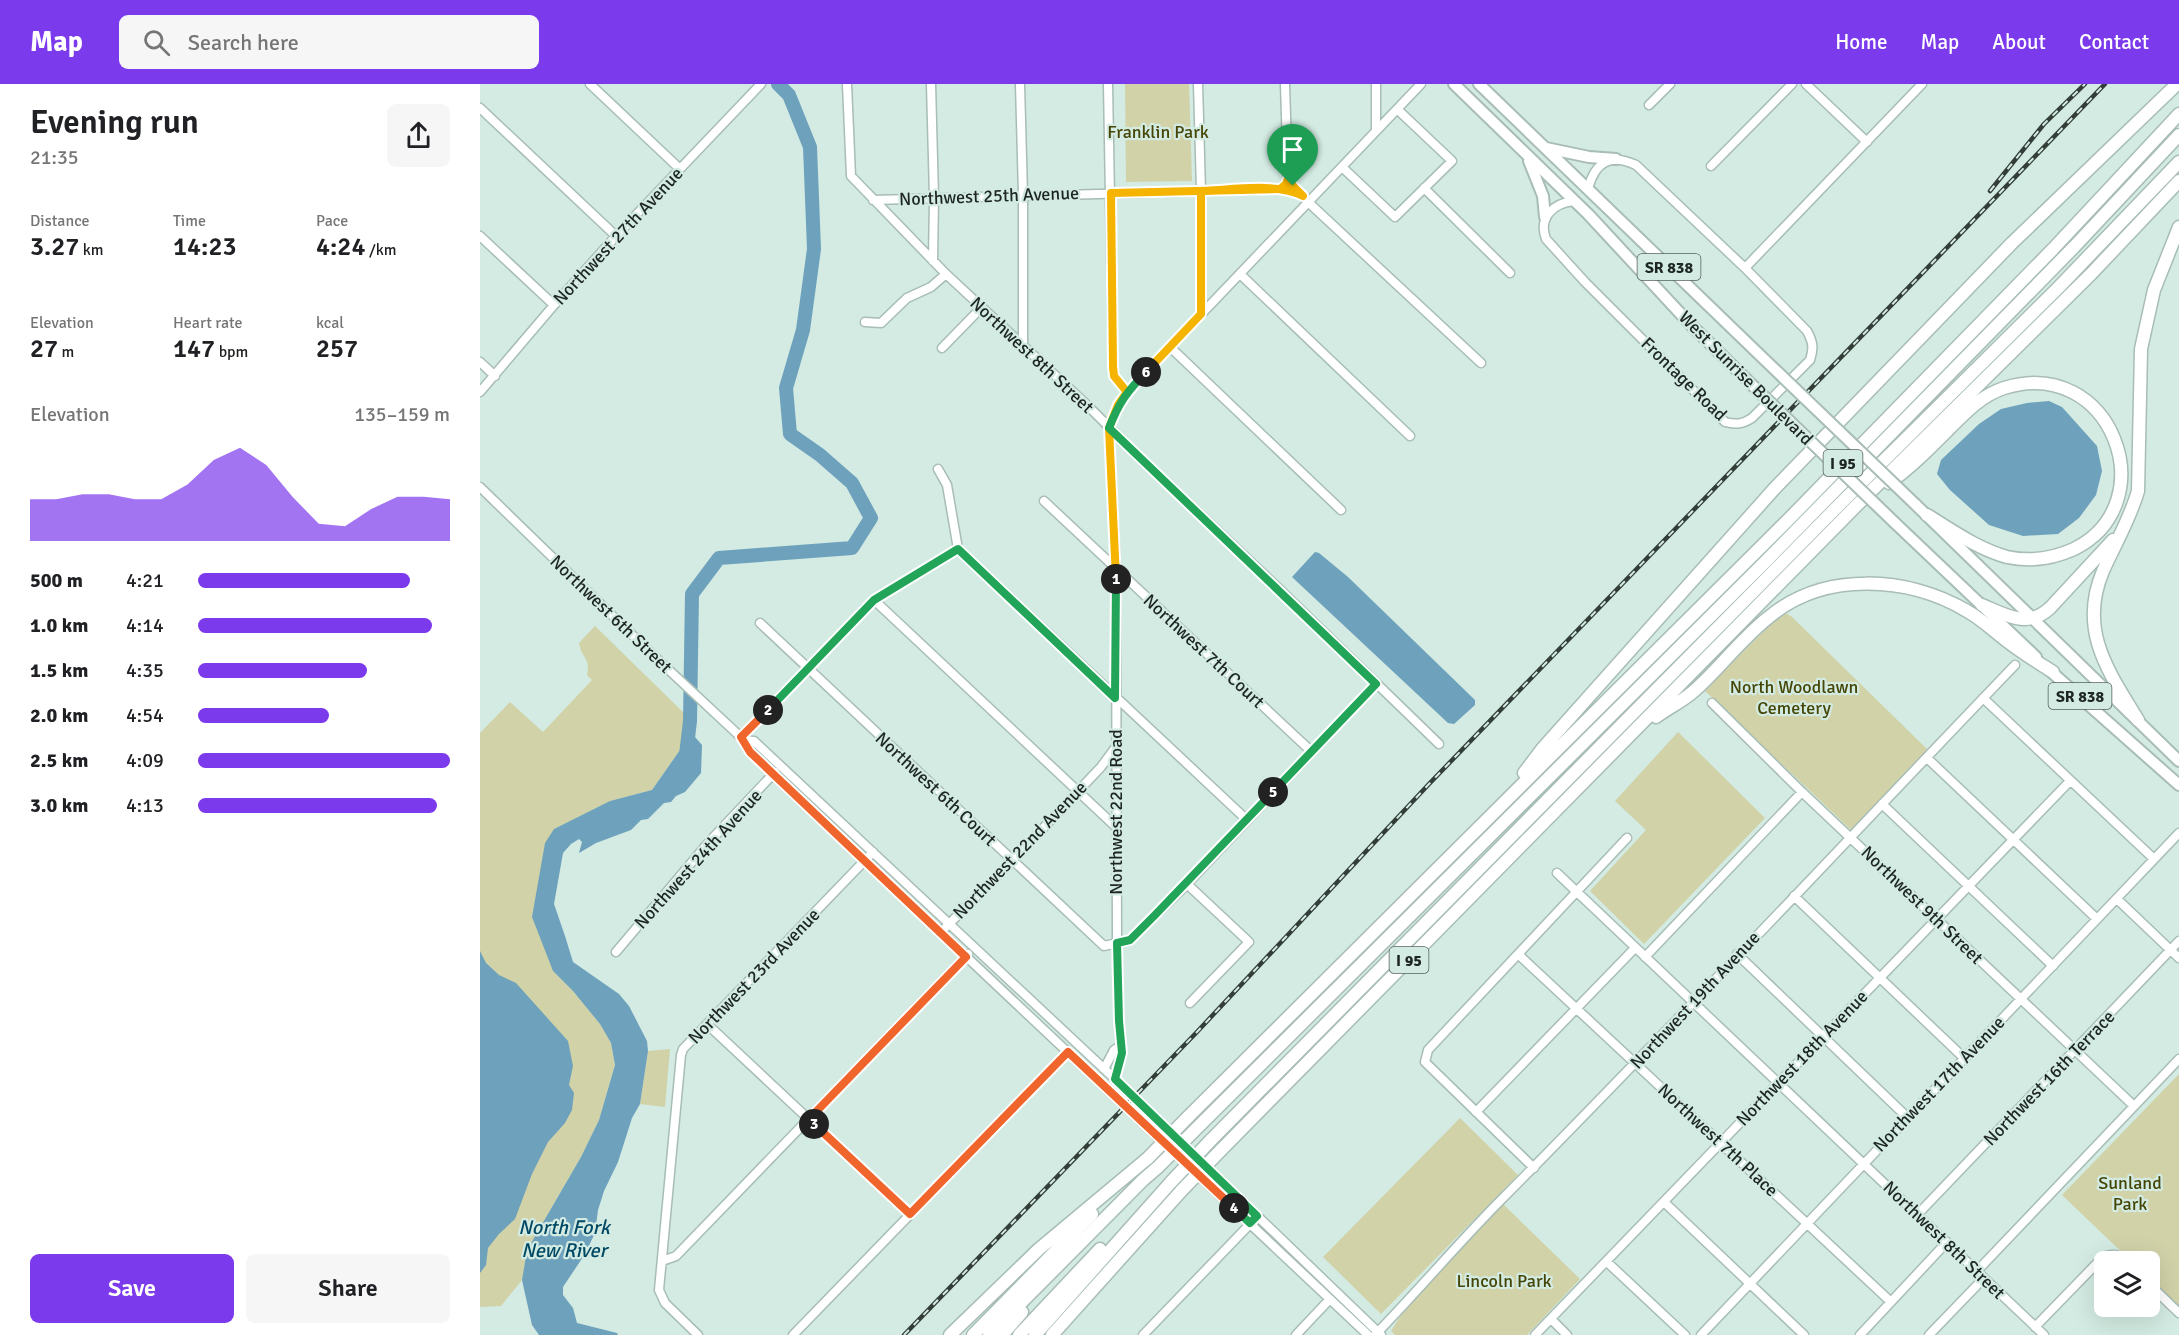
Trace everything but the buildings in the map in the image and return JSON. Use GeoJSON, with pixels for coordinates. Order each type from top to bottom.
{"type":"FeatureCollection","features":[{"type":"Feature","properties":{"kind":"highway"},"geometry":{"type":"LineString","coordinates":[[1500,806],[1543,748],[1742,524],[2005,250],[2177,84]]}},
{"type":"Feature","properties":{"kind":"highway","name":"I 95"},"geometry":{"type":"LineString","coordinates":[[973,1335],[1797,510],[2053,249],[2179,114]]}},
{"type":"Feature","properties":{"kind":"highway"},"geometry":{"type":"LineString","coordinates":[[1002,1335],[1158,1167],[1759,568],[2081,240],[2179,135]]}},
{"type":"Feature","properties":{"kind":"highway"},"geometry":{"type":"LineString","coordinates":[[1035,1335],[1153,1201],[1211,1140],[1843,501],[2060,287],[2179,162]]}},
{"type":"Feature","properties":{"kind":"highway","name":"I 95"},"geometry":{"type":"LineString","coordinates":[[1052,1335],[1182,1190],[1221,1150],[1854,508],[2076,288],[2179,181]]}},
{"type":"Feature","properties":{"kind":"highway"},"geometry":{"type":"LineString","coordinates":[[2138,720],[2104,664],[2098,649],[2094,609],[2097,590],[2135,501],[2139,481],[2140,363],[2147,317],[2162,267],[2179,227]]}},
{"type":"Feature","properties":{"kind":"highway"},"geometry":{"type":"LineString","coordinates":[[1854,508],[1908,469],[1977,402],[2006,388],[2043,384],[2070,391],[2094,407],[2106,422],[2116,442],[2121,475],[2118,494],[2112,508],[2093,535],[2078,547],[2061,555],[2035,560],[2000,554],[1977,545],[1927,515]]}},
{"type":"Feature","properties":{"kind":"highway"},"geometry":{"type":"LineString","coordinates":[[1982,605],[2011,617],[2033,619],[2050,608],[2123,528]]}},
{"type":"Feature","properties":{"kind":"highway"},"geometry":{"type":"LineString","coordinates":[[1633,733],[1693,692],[1776,611],[1805,596],[1844,586],[1862,584],[1901,586],[1949,601],[1975,615],[2010,644],[2053,672]]}},
{"type":"Feature","properties":{"kind":"highway"},"geometry":{"type":"LineString","coordinates":[[950,1335],[1040,1249],[1148,1158]]}},
{"type":"Feature","properties":{"kind":"highway"},"geometry":{"type":"LineString","coordinates":[[989,1335],[1158,1167]]}},
{"type":"Feature","properties":{"kind":"highway"},"geometry":{"type":"LineString","coordinates":[[1019,1335],[1116,1233],[1153,1201]]}},
{"type":"Feature","properties":{"kind":"highway"},"geometry":{"type":"LineString","coordinates":[[1060,1335],[1085,1298]]}},
{"type":"Feature","properties":{"kind":"main road","name":"West Sunrise Boulevard"},"geometry":{"type":"LineString","coordinates":[[1454,84],[1574,201],[1691,325],[1815,447],[2053,672],[2179,785]]}},
{"type":"Feature","properties":{"kind":"main road","name":"West Sunrise Boulevard"},"geometry":{"type":"LineString","coordinates":[[1479,84],[1836,426],[2179,761]]}},
{"type":"Feature","properties":{"kind":"main road"},"geometry":{"type":"LineString","coordinates":[[1545,147],[1580,156],[1616,159]]}},
{"type":"Feature","properties":{"kind":"main road"},"geometry":{"type":"LineString","coordinates":[[1525,153],[1540,185],[1545,217]]}},
{"type":"Feature","properties":{"kind":"street"},"geometry":{"type":"LineString","coordinates":[[590,84],[680,169]]}},
{"type":"Feature","properties":{"kind":"street","name":"Northwest 8th Street"},"geometry":{"type":"LineString","coordinates":[[847,84],[851,176],[981,308],[1439,744]]}},
{"type":"Feature","properties":{"kind":"street"},"geometry":{"type":"LineString","coordinates":[[931,84],[933,261]]}},
{"type":"Feature","properties":{"kind":"street"},"geometry":{"type":"LineString","coordinates":[[1020,84],[1023,346]]}},
{"type":"Feature","properties":{"kind":"street"},"geometry":{"type":"LineString","coordinates":[[1108,84],[1113,367],[1114,376],[1127,392],[1240,274],[1305,199],[1342,167],[1421,84]]}},
{"type":"Feature","properties":{"kind":"street"},"geometry":{"type":"LineString","coordinates":[[1198,84],[1201,314]]}},
{"type":"Feature","properties":{"kind":"street"},"geometry":{"type":"LineString","coordinates":[[1285,84],[1284,185],[1305,199],[1481,363]]}},
{"type":"Feature","properties":{"kind":"street"},"geometry":{"type":"LineString","coordinates":[[1376,84],[1376,131]]}},
{"type":"Feature","properties":{"kind":"street"},"geometry":{"type":"LineString","coordinates":[[1649,105],[1670,84]]}},
{"type":"Feature","properties":{"kind":"street"},"geometry":{"type":"LineString","coordinates":[[1711,166],[1792,84]]}},
{"type":"Feature","properties":{"kind":"street"},"geometry":{"type":"LineString","coordinates":[[1806,84],[1867,142]]}},
{"type":"Feature","properties":{"kind":"street"},"geometry":{"type":"LineString","coordinates":[[1745,268],[1922,84]]}},
{"type":"Feature","properties":{"kind":"street","name":"Northwest 27th Avenue"},"geometry":{"type":"LineString","coordinates":[[480,392],[616,236],[760,85]]}},
{"type":"Feature","properties":{"kind":"street"},"geometry":{"type":"LineString","coordinates":[[480,108],[616,236]]}},
{"type":"Feature","properties":{"kind":"street"},"geometry":{"type":"LineString","coordinates":[[1342,167],[1395,217],[1452,161],[1397,109]]}},
{"type":"Feature","properties":{"kind":"street"},"geometry":{"type":"LineString","coordinates":[[1588,189],[1591,177],[1596,170],[1606,162],[1616,159]]}},
{"type":"Feature","properties":{"kind":"street","name":"Frontage Road"},"geometry":{"type":"LineString","coordinates":[[1545,217],[1543,231],[1546,239],[1662,361],[1725,422],[1744,423],[1752,418],[1810,360],[1814,351],[1813,342],[1807,331],[1745,268],[1642,170],[1628,161],[1616,159]]}},
{"type":"Feature","properties":{"kind":"street","name":"Northwest 25th Avenue"},"geometry":{"type":"LineString","coordinates":[[873,200],[1201,191],[1284,185],[1305,199]]}},
{"type":"Feature","properties":{"kind":"street"},"geometry":{"type":"LineString","coordinates":[[1424,188],[1510,273]]}},
{"type":"Feature","properties":{"kind":"street"},"geometry":{"type":"LineString","coordinates":[[1545,217],[1556,206],[1574,201]]}},
{"type":"Feature","properties":{"kind":"street"},"geometry":{"type":"LineString","coordinates":[[480,236],[554,305]]}},
{"type":"Feature","properties":{"kind":"street"},"geometry":{"type":"LineString","coordinates":[[865,322],[881,323],[907,298],[931,287],[946,274]]}},
{"type":"Feature","properties":{"kind":"street"},"geometry":{"type":"LineString","coordinates":[[1240,274],[1410,436]]}},
{"type":"Feature","properties":{"kind":"street"},"geometry":{"type":"LineString","coordinates":[[942,348],[981,308]]}},
{"type":"Feature","properties":{"kind":"street"},"geometry":{"type":"LineString","coordinates":[[1170,347],[1341,510]]}},
{"type":"Feature","properties":{"kind":"street"},"geometry":{"type":"LineString","coordinates":[[480,362],[495,376]]}},
{"type":"Feature","properties":{"kind":"street","name":"Northwest 22nd Road"},"geometry":{"type":"LineString","coordinates":[[1115,1079],[1122,1060],[1117,943],[1116,570],[1109,428],[1118,405],[1127,392]]}},
{"type":"Feature","properties":{"kind":"street"},"geometry":{"type":"LineString","coordinates":[[938,469],[947,485],[958,549],[1247,820]]}},
{"type":"Feature","properties":{"kind":"street","name":"Northwest 6th Street"},"geometry":{"type":"LineString","coordinates":[[480,487],[656,658],[743,738],[750,752],[773,775],[1368,1335]]}},
{"type":"Feature","properties":{"kind":"street","name":"Northwest 7th Court"},"geometry":{"type":"LineString","coordinates":[[1044,501],[1312,752]]}},
{"type":"Feature","properties":{"kind":"street"},"geometry":{"type":"LineString","coordinates":[[743,738],[874,600],[958,549]]}},
{"type":"Feature","properties":{"kind":"street"},"geometry":{"type":"LineString","coordinates":[[874,600],[1116,827]]}},
{"type":"Feature","properties":{"kind":"street","name":"Northwest 6th Court"},"geometry":{"type":"LineString","coordinates":[[760,623],[1104,946],[1117,943]]}},
{"type":"Feature","properties":{"kind":"street","name":"Northwest 19th Avenue"},"geometry":{"type":"LineString","coordinates":[[1378,1334],[1495,1206],[1634,1064],[2015,665]]}},
{"type":"Feature","properties":{"kind":"street"},"geometry":{"type":"LineString","coordinates":[[1117,943],[1130,940],[1187,884],[1376,684]]}},
{"type":"Feature","properties":{"kind":"street"},"geometry":{"type":"LineString","coordinates":[[1983,698],[2154,859]]}},
{"type":"Feature","properties":{"kind":"street","name":"Northwest 9th Street"},"geometry":{"type":"LineString","coordinates":[[1712,703],[1802,792],[2134,1106]]}},
{"type":"Feature","properties":{"kind":"street","name":"Northwest 6th Street"},"geometry":{"type":"LineString","coordinates":[[743,738],[754,741],[1115,1079],[1378,1334]]}},
{"type":"Feature","properties":{"kind":"street","name":"Northwest 22nd Avenue"},"geometry":{"type":"LineString","coordinates":[[940,932],[1012,861],[1101,767],[1115,748]]}},
{"type":"Feature","properties":{"kind":"street"},"geometry":{"type":"LineString","coordinates":[[1927,758],[2097,919]]}},
{"type":"Feature","properties":{"kind":"street","name":"Northwest 22nd Avenue"},"geometry":{"type":"LineString","coordinates":[[1101,767],[1115,764]]}},
{"type":"Feature","properties":{"kind":"street","name":"Northwest 24th Avenue"},"geometry":{"type":"LineString","coordinates":[[616,952],[708,843],[781,766]]}},
{"type":"Feature","properties":{"kind":"street","name":"Northwest 18th Avenue"},"geometry":{"type":"LineString","coordinates":[[1535,1335],[2070,781]]}},
{"type":"Feature","properties":{"kind":"street"},"geometry":{"type":"LineString","coordinates":[[1645,957],[1802,792]]}},
{"type":"Feature","properties":{"kind":"street"},"geometry":{"type":"LineString","coordinates":[[1882,804],[2053,966]]}},
{"type":"Feature","properties":{"kind":"street","name":"Northwest 17th Avenue"},"geometry":{"type":"LineString","coordinates":[[1701,1335],[2179,833]]}},
{"type":"Feature","properties":{"kind":"street"},"geometry":{"type":"LineString","coordinates":[[1534,1168],[1425,1062],[1424,1057],[1428,1050],[1627,838]]}},
{"type":"Feature","properties":{"kind":"street","name":"Northwest 23rd Avenue"},"geometry":{"type":"LineString","coordinates":[[698,1335],[665,1303],[659,1290],[683,1049],[873,852]]}},
{"type":"Feature","properties":{"kind":"street","name":"Northwest 8th Street"},"geometry":{"type":"LineString","coordinates":[[1557,873],[2044,1335]]}},
{"type":"Feature","properties":{"kind":"street"},"geometry":{"type":"LineString","coordinates":[[1187,884],[1249,942],[1190,1003]]}},
{"type":"Feature","properties":{"kind":"street"},"geometry":{"type":"LineString","coordinates":[[1794,896],[1964,1058]]}},
{"type":"Feature","properties":{"kind":"street"},"geometry":{"type":"LineString","coordinates":[[2117,899],[2179,958]]}},
{"type":"Feature","properties":{"kind":"street","name":"Northwest 16th Terrace"},"geometry":{"type":"LineString","coordinates":[[1918,1214],[2179,940]]}},
{"type":"Feature","properties":{"kind":"street","name":"Northwest 22nd Avenue"},"geometry":{"type":"LineString","coordinates":[[662,1261],[676,1256],[975,948]]}},
{"type":"Feature","properties":{"kind":"street"},"geometry":{"type":"LineString","coordinates":[[1476,1112],[1635,948]]}},
{"type":"Feature","properties":{"kind":"street"},"geometry":{"type":"LineString","coordinates":[[1737,954],[1907,1117]]}},
{"type":"Feature","properties":{"kind":"street","name":"Northwest 7th Place"},"geometry":{"type":"LineString","coordinates":[[1519,955],[1891,1302]]}},
{"type":"Feature","properties":{"kind":"street"},"geometry":{"type":"LineString","coordinates":[[707,1024],[910,1214]]}},
{"type":"Feature","properties":{"kind":"street"},"geometry":{"type":"LineString","coordinates":[[1104,1069],[1114,1050],[1120,1046]]}},
{"type":"Feature","properties":{"kind":"street"},"geometry":{"type":"LineString","coordinates":[[793,1335],[1068,1052]]}},
{"type":"Feature","properties":{"kind":"street"},"geometry":{"type":"LineString","coordinates":[[1929,1335],[2179,1059]]}},
{"type":"Feature","properties":{"kind":"street"},"geometry":{"type":"LineString","coordinates":[[1664,1202],[1804,1335]]}},
{"type":"Feature","properties":{"kind":"street"},"geometry":{"type":"LineString","coordinates":[[1143,1335],[1257,1216]]}},
{"type":"Feature","properties":{"kind":"street"},"geometry":{"type":"LineString","coordinates":[[1860,1335],[1947,1242]]}},
{"type":"Feature","properties":{"kind":"street"},"geometry":{"type":"LineString","coordinates":[[1607,1262],[1685,1335]]}},
{"type":"Feature","properties":{"kind":"street"},"geometry":{"type":"LineString","coordinates":[[2035,1327],[2094,1266]]}},
{"type":"Feature","properties":{"kind":"street"},"geometry":{"type":"LineString","coordinates":[[2160,1295],[2179,1313]]}},
{"type":"Feature","properties":{"kind":"street"},"geometry":{"type":"LineString","coordinates":[[1296,1335],[1329,1299]]}},
{"type":"Feature","properties":{"kind":"street"},"geometry":{"type":"LineString","coordinates":[[1551,1319],[1567,1335]]}},
{"type":"Feature","properties":{"kind":"green space","name":"Franklin Park"},"geometry":{"type":"Polygon","coordinates":[[[1125,84],[1189,84],[1192,181],[1126,182],[1125,84]]]}},
{"type":"Feature","properties":{"kind":"green space","name":"North Woodlawn Cemetery"},"geometry":{"type":"Polygon","coordinates":[[[1786,613],[1928,750],[1851,830],[1704,690],[1770,625],[1786,613]]]}},
{"type":"Feature","properties":{"kind":"green space"},"geometry":{"type":"Polygon","coordinates":[[[595,626],[687,716],[680,750],[652,790],[610,801],[554,829],[553,971],[600,1024],[611,1043],[615,1065],[599,1120],[581,1157],[527,1250],[522,1280],[501,1306],[480,1307],[480,733],[510,702],[543,732],[592,680],[587,675],[587,661],[579,643],[595,626]]]}},
{"type":"Feature","properties":{"kind":"green space"},"geometry":{"type":"Polygon","coordinates":[[[1678,732],[1765,818],[1644,944],[1590,891],[1646,830],[1615,801],[1678,732]]]}},
{"type":"Feature","properties":{"kind":"green space"},"geometry":{"type":"Polygon","coordinates":[[[670,1049],[665,1107],[640,1104],[648,1051],[670,1049]]]}},
{"type":"Feature","properties":{"kind":"green space","name":"Sunland Park"},"geometry":{"type":"Polygon","coordinates":[[[2179,1074],[2179,1307],[2160,1289],[2160,1251],[2121,1251],[2062,1195],[2179,1074]]]}},
{"type":"Feature","properties":{"kind":"green space"},"geometry":{"type":"Polygon","coordinates":[[[1460,1118],[1518,1175],[1381,1314],[1323,1257],[1460,1118]]]}},
{"type":"Feature","properties":{"kind":"green space","name":"Lincoln Park"},"geometry":{"type":"Polygon","coordinates":[[[1503,1204],[1580,1279],[1527,1335],[1395,1335],[1391,1331],[1415,1297],[1503,1204]]]}},
{"type":"Feature","properties":{"kind":"water"},"geometry":{"type":"Polygon","coordinates":[[[2049,401],[2062,407],[2097,446],[2102,471],[2096,495],[2079,518],[2058,534],[2023,536],[1989,525],[1950,490],[1937,474],[1941,460],[1979,424],[2001,409],[2049,401]]]}},
{"type":"Feature","properties":{"kind":"water"},"geometry":{"type":"Polygon","coordinates":[[[1315,552],[1348,577],[1475,700],[1475,705],[1454,724],[1448,723],[1292,577],[1315,552]]]}},
{"type":"Feature","properties":{"kind":"water","name":"North Fork New River"},"geometry":{"type":"Polygon","coordinates":[[[682,737],[695,737],[702,745],[701,773],[685,792],[676,796],[671,802],[664,803],[648,819],[641,820],[631,830],[596,843],[579,853],[582,842],[579,839],[563,853],[554,904],[573,962],[619,994],[629,1006],[647,1041],[648,1051],[640,1104],[632,1118],[618,1162],[604,1191],[598,1210],[595,1233],[585,1254],[563,1287],[563,1295],[573,1308],[577,1323],[618,1335],[539,1335],[532,1325],[522,1280],[527,1250],[581,1157],[599,1120],[615,1065],[611,1043],[600,1024],[553,971],[532,917],[545,843],[554,829],[610,801],[652,790],[680,750],[682,737]]]}},
{"type":"Feature","properties":{"kind":"water"},"geometry":{"type":"Polygon","coordinates":[[[480,951],[486,963],[499,975],[516,983],[568,1041],[573,1066],[569,1085],[574,1093],[572,1110],[565,1123],[548,1142],[532,1174],[515,1219],[488,1248],[486,1265],[480,1273],[480,951]]]}},
{"type":"Feature","properties":{"kind":"waterway","name":"North Fork New River"},"geometry":{"type":"LineString","coordinates":[[686,755],[690,721],[692,594],[719,558],[852,548],[871,518],[852,483],[820,455],[790,434],[786,388],[803,330],[814,249],[810,147],[789,95],[778,84]]}},
{"type":"Feature","properties":{"kind":"railway"},"geometry":{"type":"LineString","coordinates":[[1990,191],[2044,124],[2085,84]]}},
{"type":"Feature","properties":{"kind":"railway"},"geometry":{"type":"LineString","coordinates":[[904,1335],[1196,1033],[1429,784],[2105,84]]}},
{"type":"Feature","properties":{"kind":"route"},"geometry":{"type":"LineString","coordinates":[[1293,186],[1288,179],[1280,189],[1279,189],[1201,191],[1111,193],[1113,367],[1114,376],[1127,392],[1118,405],[1109,428],[1116,570],[1115,698],[958,549],[874,600],[741,737],[750,752],[966,957],[809,1119],[910,1214],[1068,1052],[1250,1223],[1257,1216],[1115,1079],[1122,1060],[1117,943],[1130,940],[1187,884],[1376,684],[1109,428],[1118,405],[1127,392],[1201,314],[1201,191],[1208,190],[1279,189],[1303,196],[1293,186]]}}]}
